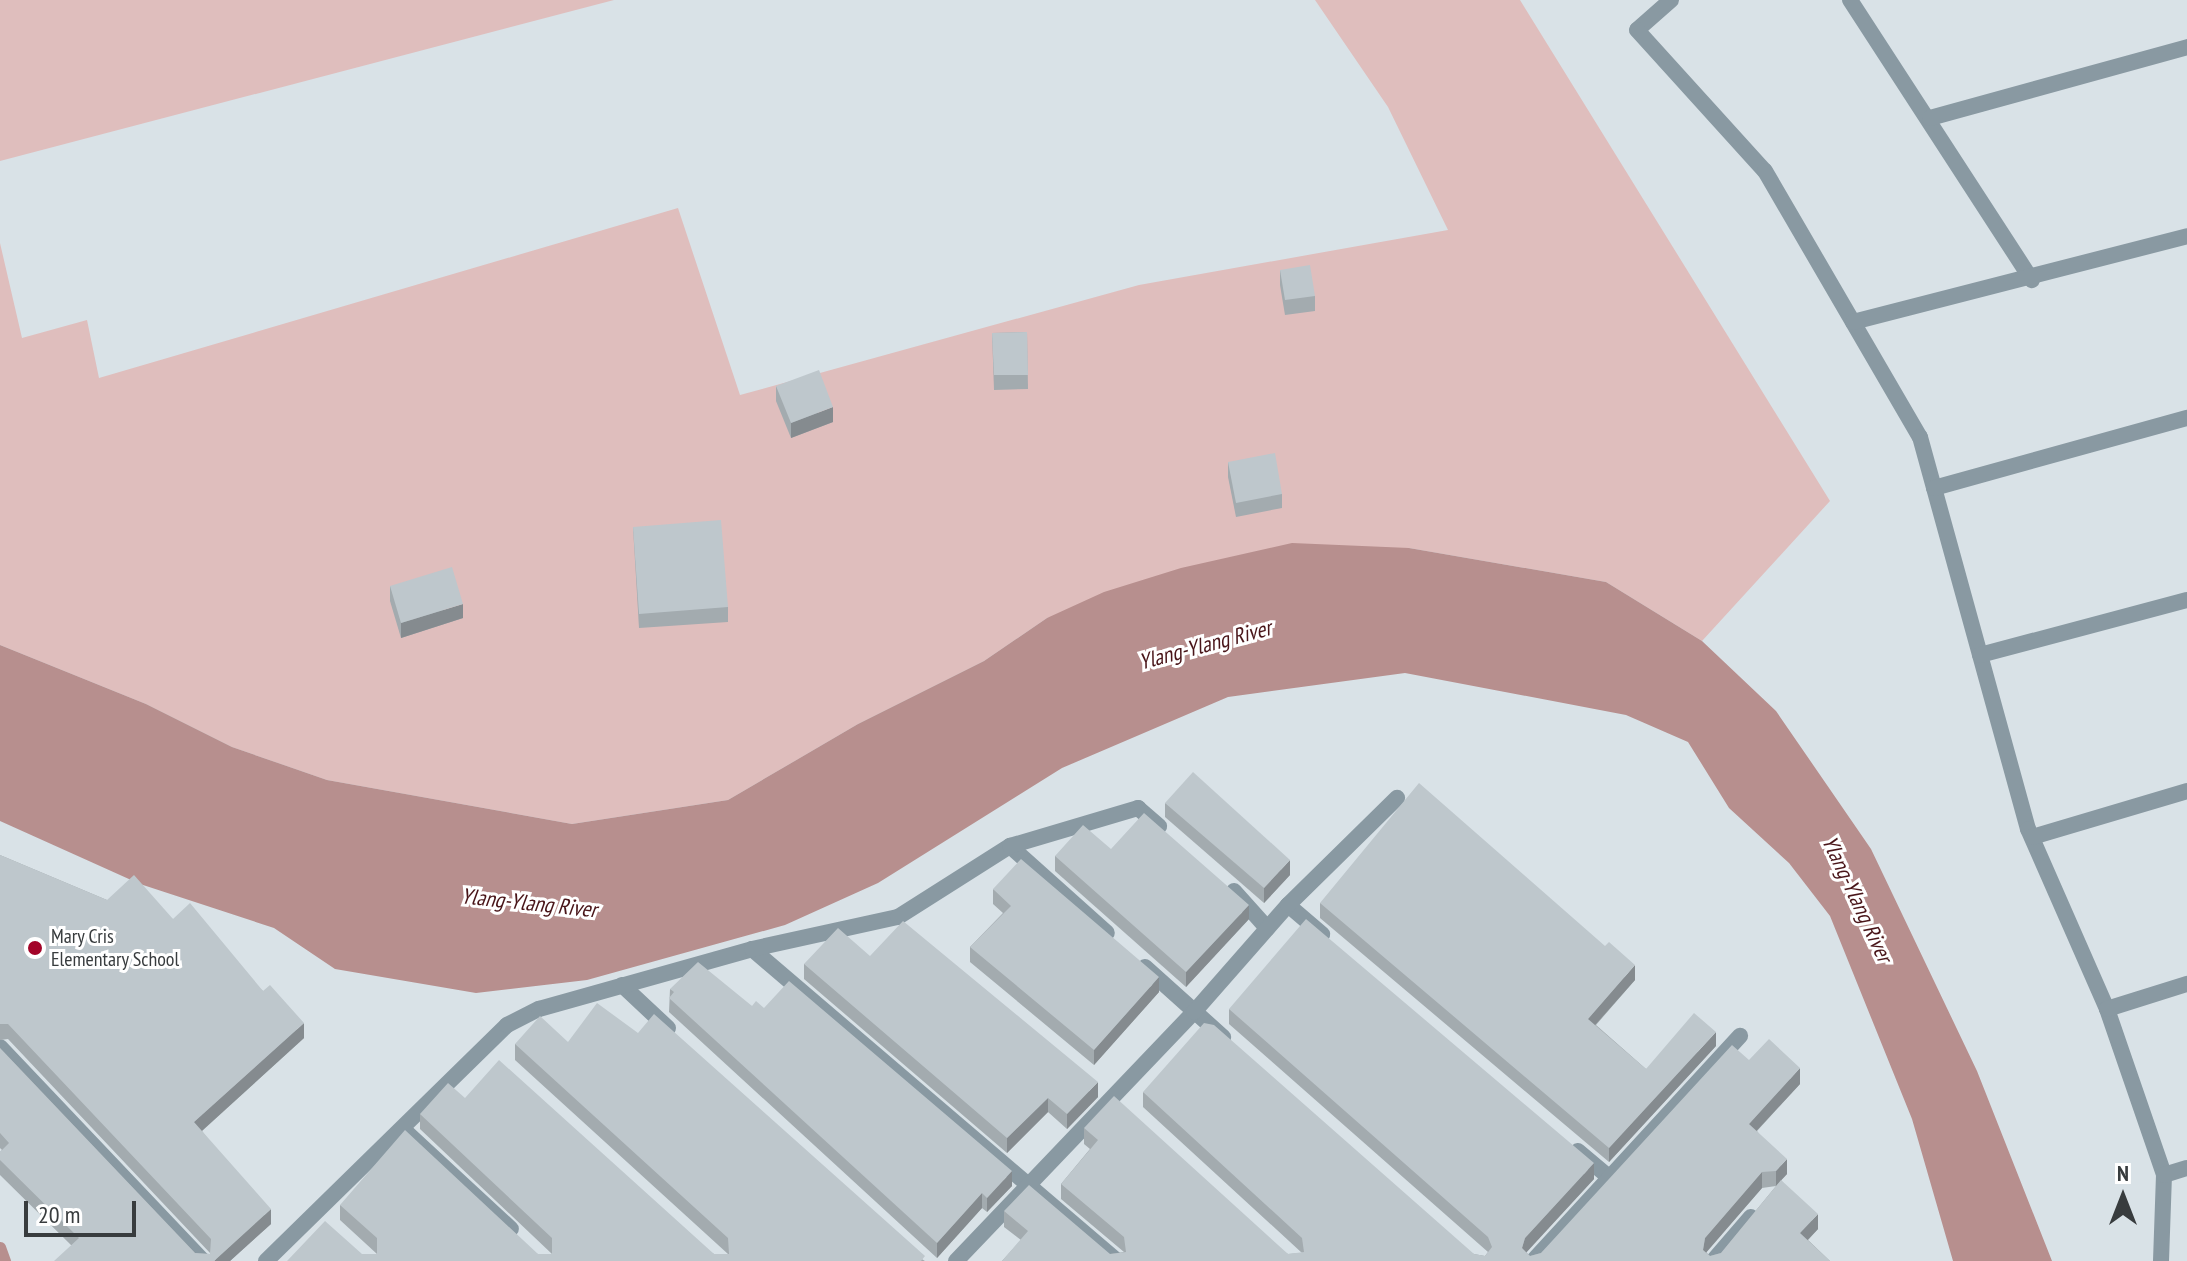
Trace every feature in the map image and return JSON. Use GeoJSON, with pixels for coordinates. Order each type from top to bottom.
{"type":"FeatureCollection","features":[{"type":"Feature","properties":{"kind":"street"},"geometry":{"type":"LineString","coordinates":[[1671,0],[1637,30],[1765,171],[1920,437],[2032,837],[2107,1009],[2164,1175],[2161,1261]]}},
{"type":"Feature","properties":{"kind":"street"},"geometry":{"type":"LineString","coordinates":[[1850,0],[1930,118],[2032,280]]}},
{"type":"Feature","properties":{"kind":"street"},"geometry":{"type":"LineString","coordinates":[[1930,118],[2187,47]]}},
{"type":"Feature","properties":{"kind":"street"},"geometry":{"type":"LineString","coordinates":[[1853,322],[2032,280],[2187,236]]}},
{"type":"Feature","properties":{"kind":"street"},"geometry":{"type":"LineString","coordinates":[[1934,488],[2187,418]]}},
{"type":"Feature","properties":{"kind":"street"},"geometry":{"type":"LineString","coordinates":[[1980,655],[2187,600]]}},
{"type":"Feature","properties":{"kind":"street"},"geometry":{"type":"LineString","coordinates":[[2032,837],[2187,791]]}},
{"type":"Feature","properties":{"kind":"street"},"geometry":{"type":"LineString","coordinates":[[956,1261],[1112,1094],[1194,1012],[1288,905],[1397,798]]}},
{"type":"Feature","properties":{"kind":"street"},"geometry":{"type":"LineString","coordinates":[[266,1261],[321,1218],[403,1129],[492,1053],[507,1025],[539,1009],[752,949],[904,922],[1010,846],[1138,808],[1171,837]]}},
{"type":"Feature","properties":{"kind":"street"},"geometry":{"type":"LineString","coordinates":[[1010,846],[1242,1053]]}},
{"type":"Feature","properties":{"kind":"street"},"geometry":{"type":"LineString","coordinates":[[1216,876],[1261,915],[1267,928]]}},
{"type":"Feature","properties":{"kind":"street"},"geometry":{"type":"LineString","coordinates":[[1288,905],[1336,945]]}},
{"type":"Feature","properties":{"kind":"street"},"geometry":{"type":"LineString","coordinates":[[752,949],[1030,1183],[1117,1261]]}},
{"type":"Feature","properties":{"kind":"street"},"geometry":{"type":"LineString","coordinates":[[2107,1009],[2187,984]]}},
{"type":"Feature","properties":{"kind":"street"},"geometry":{"type":"LineString","coordinates":[[622,985],[685,1043]]}},
{"type":"Feature","properties":{"kind":"street"},"geometry":{"type":"LineString","coordinates":[[1533,1261],[1740,1036]]}},
{"type":"Feature","properties":{"kind":"street"},"geometry":{"type":"LineString","coordinates":[[0,1047],[203,1261]]}},
{"type":"Feature","properties":{"kind":"street"},"geometry":{"type":"LineString","coordinates":[[403,1129],[523,1241]]}},
{"type":"Feature","properties":{"kind":"street"},"geometry":{"type":"LineString","coordinates":[[1562,1138],[1610,1178]]}},
{"type":"Feature","properties":{"kind":"street"},"geometry":{"type":"LineString","coordinates":[[2164,1175],[2187,1168]]}},
{"type":"Feature","properties":{"kind":"street"},"geometry":{"type":"LineString","coordinates":[[1713,1261],[1761,1206]]}},
{"type":"Feature","properties":{"kind":"shaded area"},"geometry":{"type":"Polygon","coordinates":[[[0,0],[614,0],[0,161],[0,0]]]}},
{"type":"Feature","properties":{"kind":"shaded area"},"geometry":{"type":"Polygon","coordinates":[[[1315,0],[1520,0],[1830,501],[1702,641],[1606,582],[1409,548],[1047,618],[984,661],[858,724],[728,800],[572,824],[327,780],[232,747],[146,704],[0,645],[0,243],[22,338],[87,320],[99,378],[678,208],[740,395],[1139,285],[1448,230],[1388,107],[1315,0]]]}},
{"type":"Feature","properties":{"kind":"water","name":"Ylang-Ylang River"},"geometry":{"type":"Polygon","coordinates":[[[1292,543],[1409,548],[1606,582],[1702,641],[1776,711],[1871,849],[1977,1071],[2052,1261],[1953,1261],[1912,1119],[1830,916],[1789,863],[1729,808],[1688,742],[1626,715],[1405,673],[1228,697],[1062,768],[878,883],[785,925],[587,980],[476,993],[335,969],[274,928],[140,884],[0,821],[0,645],[146,704],[232,747],[327,780],[572,824],[728,800],[858,724],[984,661],[1047,618],[1104,592],[1181,568],[1292,543]]]}},
{"type":"Feature","properties":{"kind":"building"},"geometry":{"type":"Polygon","coordinates":[[[1310,265],[1315,296],[1285,300],[1280,270],[1310,265]]]}},
{"type":"Feature","properties":{"kind":"building"},"geometry":{"type":"Polygon","coordinates":[[[1027,332],[1028,375],[994,375],[992,333],[1027,332]]]}},
{"type":"Feature","properties":{"kind":"building"},"geometry":{"type":"Polygon","coordinates":[[[819,370],[833,407],[791,423],[776,386],[819,370]]]}},
{"type":"Feature","properties":{"kind":"building"},"geometry":{"type":"Polygon","coordinates":[[[1275,453],[1282,494],[1236,503],[1228,462],[1275,453]]]}},
{"type":"Feature","properties":{"kind":"building"},"geometry":{"type":"Polygon","coordinates":[[[721,520],[728,607],[639,614],[633,527],[721,520]]]}},
{"type":"Feature","properties":{"kind":"building"},"geometry":{"type":"Polygon","coordinates":[[[452,567],[463,604],[401,623],[390,586],[452,567]]]}},
{"type":"Feature","properties":{"kind":"building"},"geometry":{"type":"Polygon","coordinates":[[[1193,772],[1290,860],[1264,888],[1165,803],[1193,772]]]}},
{"type":"Feature","properties":{"kind":"building"},"geometry":{"type":"Polygon","coordinates":[[[1419,783],[1605,946],[1609,942],[1635,965],[1588,1019],[1646,1069],[1694,1013],[1716,1032],[1609,1148],[1320,903],[1419,783]]]}},
{"type":"Feature","properties":{"kind":"building"},"geometry":{"type":"Polygon","coordinates":[[[1144,813],[1249,905],[1186,972],[1055,856],[1083,825],[1111,849],[1144,813]]]}},
{"type":"Feature","properties":{"kind":"building"},"geometry":{"type":"Polygon","coordinates":[[[0,855],[107,900],[134,875],[173,919],[190,903],[263,991],[270,985],[304,1023],[194,1122],[271,1209],[214,1261],[54,1261],[79,1238],[0,1160],[0,1152],[9,1143],[0,1133],[0,1048],[195,1253],[210,1254],[211,1239],[8,1024],[0,1024],[0,855]]]}},
{"type":"Feature","properties":{"kind":"building"},"geometry":{"type":"Polygon","coordinates":[[[1021,859],[1159,977],[1094,1050],[970,947],[1011,906],[993,889],[1021,859]]]}},
{"type":"Feature","properties":{"kind":"building"},"geometry":{"type":"Polygon","coordinates":[[[1306,919],[1594,1163],[1525,1238],[1522,1248],[1530,1256],[1541,1253],[1732,1045],[1749,1060],[1769,1039],[1800,1068],[1749,1124],[1787,1159],[1776,1171],[1762,1172],[1705,1238],[1703,1250],[1710,1256],[1721,1253],[1781,1180],[1818,1214],[1800,1233],[1830,1261],[1002,1261],[1028,1231],[1004,1211],[1029,1185],[1110,1254],[1126,1252],[1124,1237],[1061,1184],[1098,1140],[1084,1128],[1114,1096],[1288,1254],[1304,1252],[1302,1238],[1143,1092],[1204,1023],[1214,1025],[1474,1254],[1485,1256],[1492,1247],[1488,1237],[1229,1009],[1306,919]]]}},
{"type":"Feature","properties":{"kind":"building"},"geometry":{"type":"Polygon","coordinates":[[[903,921],[1098,1082],[1067,1114],[1048,1098],[1007,1138],[804,964],[838,928],[870,956],[903,921]]]}},
{"type":"Feature","properties":{"kind":"building"},"geometry":{"type":"Polygon","coordinates":[[[698,962],[752,1006],[756,1001],[764,1008],[789,981],[1012,1171],[987,1198],[982,1193],[937,1243],[669,998],[674,992],[670,989],[698,962]]]}},
{"type":"Feature","properties":{"kind":"building"},"geometry":{"type":"Polygon","coordinates":[[[597,1003],[638,1033],[654,1014],[925,1256],[921,1261],[287,1261],[325,1221],[362,1254],[377,1254],[377,1238],[340,1205],[405,1130],[538,1254],[552,1254],[552,1238],[420,1114],[448,1083],[465,1098],[499,1060],[714,1254],[729,1254],[728,1238],[515,1044],[540,1016],[568,1042],[597,1003]]]}},
{"type":"Feature","properties":{"kind":"waterway"},"geometry":{"type":"LineString","coordinates":[[0,1247],[5,1261]]}},
{"type":"Feature","properties":{"kind":"place","name":"Mary Cris Elementary School"},"geometry":{"type":"Point","coordinates":[35,948]}}]}
